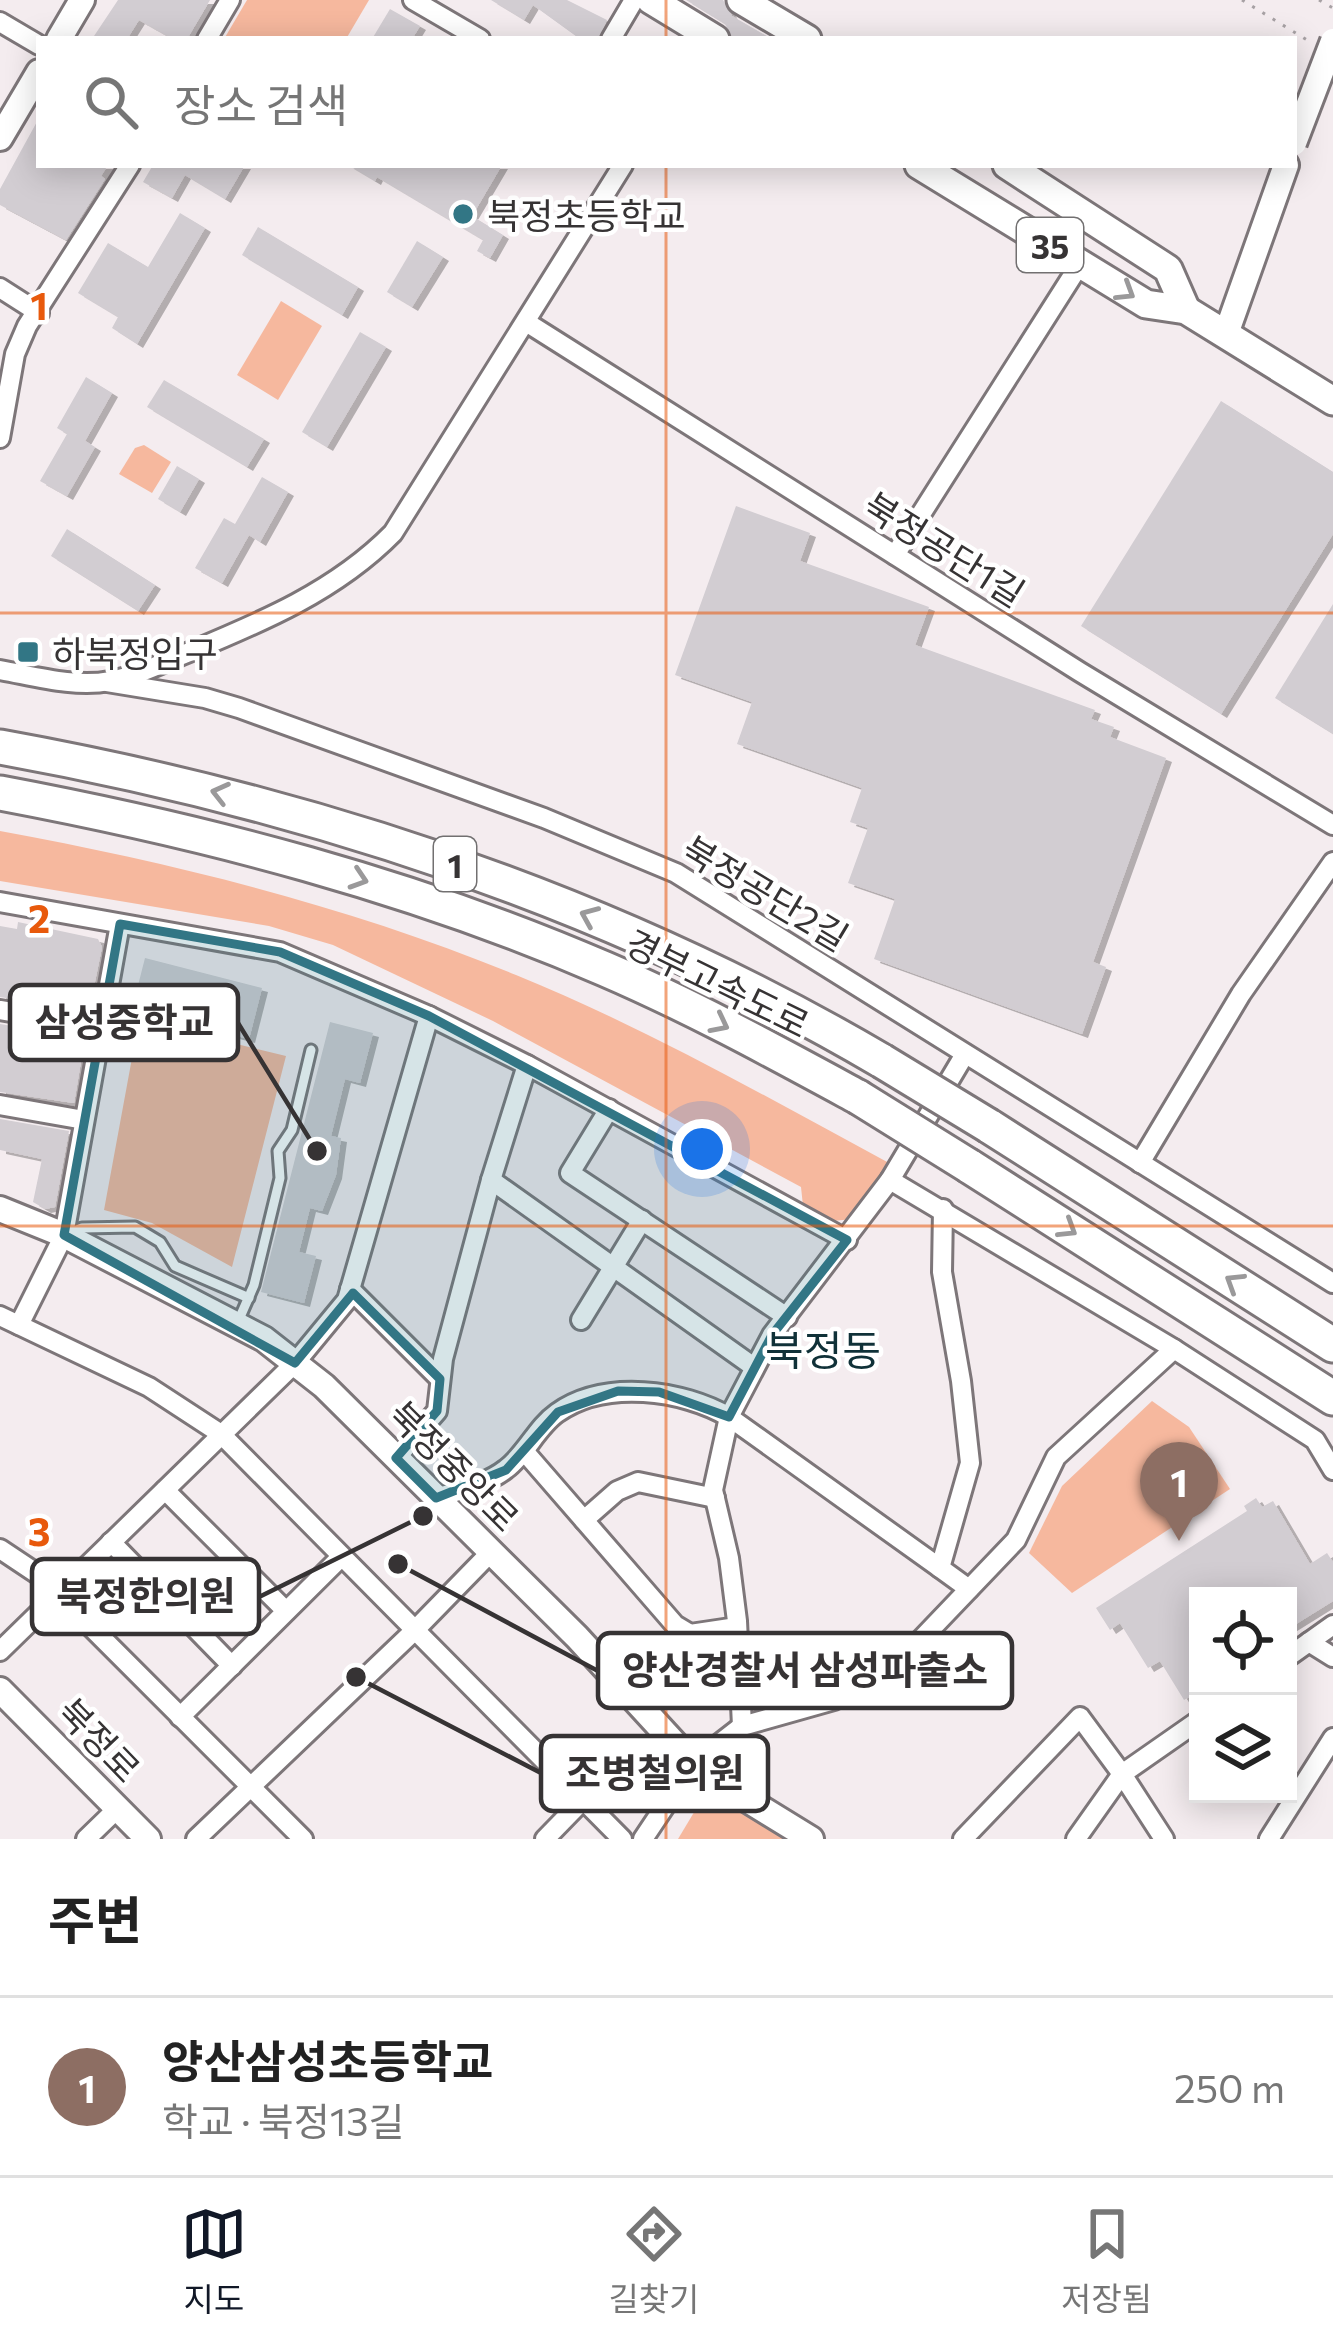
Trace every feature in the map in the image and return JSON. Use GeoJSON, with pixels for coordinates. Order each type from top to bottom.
{"type":"FeatureCollection","features":[{"type":"Feature","properties":{"kind":"highway","name":"경부고속도로"},"geometry":{"type":"LineString","coordinates":[[0,747],[214,791],[418,851],[548,898],[644,940],[882,1061],[1333,1345]]}},
{"type":"Feature","properties":{"kind":"highway","name":"경부고속도로"},"geometry":{"type":"LineString","coordinates":[[0,793],[198,834],[313,864],[456,911],[607,970],[858,1097],[1333,1398]]}},
{"type":"Feature","properties":{"kind":"main road"},"geometry":{"type":"LineString","coordinates":[[651,0],[705,36]]}},
{"type":"Feature","properties":{"kind":"main road"},"geometry":{"type":"LineString","coordinates":[[741,0],[802,36]]}},
{"type":"Feature","properties":{"kind":"main road","name":"35"},"geometry":{"type":"LineString","coordinates":[[924,168],[1146,304],[1186,310],[1333,401]]}},
{"type":"Feature","properties":{"kind":"main road","name":"35"},"geometry":{"type":"LineString","coordinates":[[1012,168],[1168,268],[1186,310]]}},
{"type":"Feature","properties":{"kind":"street"},"geometry":{"type":"LineString","coordinates":[[60,36],[82,0]]}},
{"type":"Feature","properties":{"kind":"street"},"geometry":{"type":"LineString","coordinates":[[209,36],[230,0]]}},
{"type":"Feature","properties":{"kind":"street"},"geometry":{"type":"LineString","coordinates":[[412,0],[475,36]]}},
{"type":"Feature","properties":{"kind":"street"},"geometry":{"type":"LineString","coordinates":[[613,36],[634,0]]}},
{"type":"Feature","properties":{"kind":"street"},"geometry":{"type":"LineString","coordinates":[[0,22],[36,43]]}},
{"type":"Feature","properties":{"kind":"street"},"geometry":{"type":"LineString","coordinates":[[1297,133],[1324,43]]}},
{"type":"Feature","properties":{"kind":"street"},"geometry":{"type":"LineString","coordinates":[[0,138],[36,77]]}},
{"type":"Feature","properties":{"kind":"street"},"geometry":{"type":"LineString","coordinates":[[0,438],[15,354],[128,168]]}},
{"type":"Feature","properties":{"kind":"street"},"geometry":{"type":"LineString","coordinates":[[107,682],[227,637],[327,588],[372,555],[393,533],[621,168]]}},
{"type":"Feature","properties":{"kind":"street"},"geometry":{"type":"LineString","coordinates":[[1226,334],[1285,168]]}},
{"type":"Feature","properties":{"kind":"street"},"geometry":{"type":"LineString","coordinates":[[895,555],[1080,264]]}},
{"type":"Feature","properties":{"kind":"street"},"geometry":{"type":"LineString","coordinates":[[0,288],[38,313]]}},
{"type":"Feature","properties":{"kind":"street","name":"북정공단1길"},"geometry":{"type":"LineString","coordinates":[[526,322],[1333,825]]}},
{"type":"Feature","properties":{"kind":"street","name":"북정공단2길"},"geometry":{"type":"LineString","coordinates":[[0,670],[189,694],[239,708],[642,857],[676,873],[1333,1283]]}},
{"type":"Feature","properties":{"kind":"street"},"geometry":{"type":"LineString","coordinates":[[1140,1163],[1241,994],[1333,862]]}},
{"type":"Feature","properties":{"kind":"street"},"geometry":{"type":"LineString","coordinates":[[0,902],[280,952],[429,1016],[527,1065],[847,1240]]}},
{"type":"Feature","properties":{"kind":"street"},"geometry":{"type":"LineString","coordinates":[[19,1325],[64,1235],[120,923]]}},
{"type":"Feature","properties":{"kind":"street"},"geometry":{"type":"LineString","coordinates":[[0,1010],[101,1027]]}},
{"type":"Feature","properties":{"kind":"street"},"geometry":{"type":"LineString","coordinates":[[0,1651],[295,1363],[347,1300],[429,1016]]}},
{"type":"Feature","properties":{"kind":"street"},"geometry":{"type":"LineString","coordinates":[[742,1726],[729,1558],[715,1498],[729,1417],[754,1367],[890,1180],[965,1054]]}},
{"type":"Feature","properties":{"kind":"street"},"geometry":{"type":"LineString","coordinates":[[396,1458],[437,1412],[440,1379],[490,1180],[527,1065]]}},
{"type":"Feature","properties":{"kind":"street"},"geometry":{"type":"LineString","coordinates":[[0,1106],[84,1120]]}},
{"type":"Feature","properties":{"kind":"street"},"geometry":{"type":"LineString","coordinates":[[609,1109],[570,1173],[787,1317]]}},
{"type":"Feature","properties":{"kind":"street"},"geometry":{"type":"LineString","coordinates":[[490,1180],[754,1367]]}},
{"type":"Feature","properties":{"kind":"street"},"geometry":{"type":"LineString","coordinates":[[890,1180],[1174,1349],[1315,1440],[1333,1470]]}},
{"type":"Feature","properties":{"kind":"street","name":"북정중앙로"},"geometry":{"type":"LineString","coordinates":[[0,1209],[64,1235],[264,1339],[295,1363],[324,1386],[577,1637],[693,1764],[811,1839]]}},
{"type":"Feature","properties":{"kind":"street"},"geometry":{"type":"LineString","coordinates":[[940,1568],[970,1463],[942,1272],[944,1209]]}},
{"type":"Feature","properties":{"kind":"street"},"geometry":{"type":"LineString","coordinates":[[580,1320],[642,1220]]}},
{"type":"Feature","properties":{"kind":"street"},"geometry":{"type":"LineString","coordinates":[[350,1289],[440,1379]]}},
{"type":"Feature","properties":{"kind":"street"},"geometry":{"type":"LineString","coordinates":[[0,1316],[149,1387],[221,1434],[622,1839]]}},
{"type":"Feature","properties":{"kind":"street"},"geometry":{"type":"LineString","coordinates":[[643,1839],[693,1764],[742,1726],[834,1700],[888,1674],[1016,1540],[1056,1457],[1174,1349]]}},
{"type":"Feature","properties":{"kind":"street"},"geometry":{"type":"LineString","coordinates":[[436,1498],[506,1470],[557,1412],[618,1391],[659,1392],[708,1405],[729,1417],[969,1588]]}},
{"type":"Feature","properties":{"kind":"street"},"geometry":{"type":"LineString","coordinates":[[524,1451],[675,1625],[690,1634],[737,1627]]}},
{"type":"Feature","properties":{"kind":"street"},"geometry":{"type":"LineString","coordinates":[[584,1520],[617,1491],[638,1482],[715,1498]]}},
{"type":"Feature","properties":{"kind":"street"},"geometry":{"type":"LineString","coordinates":[[165,1490],[286,1612]]}},
{"type":"Feature","properties":{"kind":"street"},"geometry":{"type":"LineString","coordinates":[[111,1542],[232,1666]]}},
{"type":"Feature","properties":{"kind":"street"},"geometry":{"type":"LineString","coordinates":[[0,1549],[39,1575],[303,1839]]}},
{"type":"Feature","properties":{"kind":"street"},"geometry":{"type":"LineString","coordinates":[[196,1839],[491,1552]]}},
{"type":"Feature","properties":{"kind":"street"},"geometry":{"type":"LineString","coordinates":[[180,1718],[341,1556]]}},
{"type":"Feature","properties":{"kind":"street"},"geometry":{"type":"LineString","coordinates":[[1297,1651],[1333,1624]]}},
{"type":"Feature","properties":{"kind":"street"},"geometry":{"type":"LineString","coordinates":[[1309,1642],[1333,1657]]}},
{"type":"Feature","properties":{"kind":"street","name":"북정로"},"geometry":{"type":"LineString","coordinates":[[0,1690],[148,1839]]}},
{"type":"Feature","properties":{"kind":"street"},"geometry":{"type":"LineString","coordinates":[[972,1836],[1080,1717],[1164,1839]]}},
{"type":"Feature","properties":{"kind":"street"},"geometry":{"type":"LineString","coordinates":[[1076,1839],[1123,1774],[1189,1726]]}},
{"type":"Feature","properties":{"kind":"street"},"geometry":{"type":"LineString","coordinates":[[1269,1839],[1333,1738]]}},
{"type":"Feature","properties":{"kind":"street"},"geometry":{"type":"LineString","coordinates":[[545,1839],[584,1800]]}},
{"type":"Feature","properties":{"kind":"street"},"geometry":{"type":"LineString","coordinates":[[86,1839],[118,1808]]}},
{"type":"Feature","properties":{"kind":"lane"},"geometry":{"type":"LineString","coordinates":[[237,1325],[249,1298],[280,1178],[278,1151],[292,1130],[311,1050]]}},
{"type":"Feature","properties":{"kind":"lane"},"geometry":{"type":"LineString","coordinates":[[64,1235],[82,1228],[135,1228],[160,1242],[175,1266],[249,1298]]}},
{"type":"Feature","properties":{"kind":"path"},"geometry":{"type":"LineString","coordinates":[[1242,0],[1324,43]]}},
{"type":"Feature","properties":{"kind":"path"},"geometry":{"type":"LineString","coordinates":[[1318,0],[1333,8]]}},
{"type":"Feature","properties":{"kind":"highlighted area"},"geometry":{"type":"Polygon","coordinates":[[[120,924],[280,952],[429,1016],[847,1240],[772,1335],[729,1417],[659,1392],[618,1391],[558,1412],[506,1470],[436,1498],[396,1458],[437,1411],[440,1379],[353,1293],[295,1363],[64,1235],[120,924]]]}},
{"type":"Feature","properties":{"kind":"shaded area"},"geometry":{"type":"Polygon","coordinates":[[[247,0],[369,0],[348,36],[226,36],[247,0]]]}},
{"type":"Feature","properties":{"kind":"shaded area"},"geometry":{"type":"Polygon","coordinates":[[[281,301],[322,326],[278,400],[237,375],[281,301]]]}},
{"type":"Feature","properties":{"kind":"shaded area"},"geometry":{"type":"Polygon","coordinates":[[[144,445],[171,462],[152,493],[119,474],[135,448],[144,445]]]}},
{"type":"Feature","properties":{"kind":"shaded area"},"geometry":{"type":"Polygon","coordinates":[[[0,831],[262,890],[454,951],[564,995],[658,1040],[889,1163],[853,1219],[832,1221],[803,1206],[801,1187],[493,1021],[333,945],[269,926],[0,881],[0,831]]]}},
{"type":"Feature","properties":{"kind":"shaded area"},"geometry":{"type":"Polygon","coordinates":[[[139,1020],[286,1056],[232,1267],[152,1223],[104,1210],[139,1020]]]}},
{"type":"Feature","properties":{"kind":"shaded area"},"geometry":{"type":"Polygon","coordinates":[[[1152,1401],[1189,1427],[1230,1489],[1072,1593],[1029,1553],[1062,1486],[1152,1401]]]}},
{"type":"Feature","properties":{"kind":"shaded area"},"geometry":{"type":"Polygon","coordinates":[[[724,1797],[795,1839],[678,1839],[699,1804],[724,1797]]]}},
{"type":"Feature","properties":{"kind":"building"},"geometry":{"type":"Polygon","coordinates":[[[118,0],[210,0],[189,36],[168,36],[139,20],[129,36],[94,36],[118,0]]]}},
{"type":"Feature","properties":{"kind":"building"},"geometry":{"type":"Polygon","coordinates":[[[491,0],[567,0],[607,20],[599,36],[576,36],[533,5],[524,20],[491,0]]]}},
{"type":"Feature","properties":{"kind":"building"},"geometry":{"type":"Polygon","coordinates":[[[686,0],[723,0],[732,16],[767,36],[731,36],[725,24],[686,0]]]}},
{"type":"Feature","properties":{"kind":"building"},"geometry":{"type":"Polygon","coordinates":[[[390,9],[420,26],[414,36],[374,36],[390,9]]]}},
{"type":"Feature","properties":{"kind":"building"},"geometry":{"type":"Polygon","coordinates":[[[36,123],[36,168],[106,168],[101,176],[105,179],[66,240],[0,205],[0,189],[36,123]]]}},
{"type":"Feature","properties":{"kind":"building"},"geometry":{"type":"Polygon","coordinates":[[[151,168],[243,168],[225,199],[185,175],[172,198],[143,182],[151,168]]]}},
{"type":"Feature","properties":{"kind":"building"},"geometry":{"type":"Polygon","coordinates":[[[353,168],[500,168],[472,216],[503,235],[490,258],[477,251],[483,240],[377,177],[375,181],[353,168]]]}},
{"type":"Feature","properties":{"kind":"building"},"geometry":{"type":"Polygon","coordinates":[[[180,213],[205,228],[137,344],[112,328],[118,317],[78,293],[108,243],[148,267],[180,213]]]}},
{"type":"Feature","properties":{"kind":"building"},"geometry":{"type":"Polygon","coordinates":[[[258,227],[358,287],[342,315],[242,255],[258,227]]]}},
{"type":"Feature","properties":{"kind":"building"},"geometry":{"type":"Polygon","coordinates":[[[417,241],[443,257],[412,307],[387,292],[417,241]]]}},
{"type":"Feature","properties":{"kind":"building"},"geometry":{"type":"Polygon","coordinates":[[[360,332],[386,347],[327,447],[302,432],[360,332]]]}},
{"type":"Feature","properties":{"kind":"building"},"geometry":{"type":"Polygon","coordinates":[[[86,377],[112,393],[85,441],[95,447],[67,496],[40,481],[67,434],[57,428],[86,377]]]}},
{"type":"Feature","properties":{"kind":"building"},"geometry":{"type":"Polygon","coordinates":[[[164,380],[264,439],[247,467],[147,407],[164,380]]]}},
{"type":"Feature","properties":{"kind":"building"},"geometry":{"type":"Polygon","coordinates":[[[1221,401],[1333,472],[1333,534],[1221,714],[1081,626],[1221,401]]]}},
{"type":"Feature","properties":{"kind":"building"},"geometry":{"type":"Polygon","coordinates":[[[177,466],[199,479],[180,512],[158,499],[177,466]]]}},
{"type":"Feature","properties":{"kind":"building"},"geometry":{"type":"Polygon","coordinates":[[[262,477],[288,492],[260,542],[249,535],[222,583],[195,568],[224,518],[235,524],[262,477]]]}},
{"type":"Feature","properties":{"kind":"building"},"geometry":{"type":"Polygon","coordinates":[[[736,506],[810,533],[800,561],[929,607],[915,645],[1095,710],[1091,719],[1114,727],[1110,737],[1166,758],[1093,962],[1106,967],[1082,1034],[874,959],[895,899],[848,883],[868,828],[850,822],[862,788],[737,744],[752,702],[675,675],[736,506]]]}},
{"type":"Feature","properties":{"kind":"building"},"geometry":{"type":"Polygon","coordinates":[[[67,529],[155,585],[138,611],[51,556],[67,529]]]}},
{"type":"Feature","properties":{"kind":"building"},"geometry":{"type":"Polygon","coordinates":[[[1333,604],[1333,734],[1275,698],[1333,604]]]}},
{"type":"Feature","properties":{"kind":"building"},"geometry":{"type":"Polygon","coordinates":[[[18,922],[98,939],[102,947],[89,1011],[0,997],[0,926],[17,929],[18,922]]]}},
{"type":"Feature","properties":{"kind":"building"},"geometry":{"type":"Polygon","coordinates":[[[145,958],[262,988],[249,1039],[132,1009],[145,958]]]}},
{"type":"Feature","properties":{"kind":"building"},"geometry":{"type":"Polygon","coordinates":[[[330,1022],[373,1033],[360,1083],[345,1079],[331,1136],[341,1138],[336,1175],[322,1211],[310,1208],[299,1252],[316,1256],[304,1303],[261,1292],[330,1022]]]}},
{"type":"Feature","properties":{"kind":"building"},"geometry":{"type":"Polygon","coordinates":[[[0,1024],[85,1038],[74,1103],[0,1092],[0,1024]]]}},
{"type":"Feature","properties":{"kind":"building"},"geometry":{"type":"Polygon","coordinates":[[[0,1119],[69,1131],[55,1207],[45,1209],[33,1202],[42,1159],[0,1150],[0,1119]]]}},
{"type":"Feature","properties":{"kind":"building"},"geometry":{"type":"Polygon","coordinates":[[[1256,1498],[1262,1507],[1273,1501],[1310,1564],[1327,1553],[1333,1562],[1333,1601],[1297,1623],[1297,1587],[1189,1587],[1189,1697],[1184,1700],[1160,1661],[1148,1668],[1120,1623],[1110,1630],[1096,1608],[1247,1511],[1244,1506],[1256,1498]]]}},
{"type":"Feature","properties":{"kind":"place","name":"북정초등학교"},"geometry":{"type":"Point","coordinates":[463,214]}},
{"type":"Feature","properties":{"kind":"place","name":"하북정입구"},"geometry":{"type":"Point","coordinates":[28,652]}},
{"type":"Feature","properties":{"kind":"place","name":"삼성중학교"},"geometry":{"type":"Point","coordinates":[317,1151]}},
{"type":"Feature","properties":{"kind":"place","name":"북정한의원"},"geometry":{"type":"Point","coordinates":[423,1516]}},
{"type":"Feature","properties":{"kind":"place","name":"양산삼성초등학교"},"geometry":{"type":"Point","coordinates":[1179,1541]}},
{"type":"Feature","properties":{"kind":"place","name":"양산경찰서 삼성파출소"},"geometry":{"type":"Point","coordinates":[398,1564]}},
{"type":"Feature","properties":{"kind":"place","name":"조병철의원"},"geometry":{"type":"Point","coordinates":[356,1677]}},
{"type":"Feature","properties":{"kind":"district","name":"북정동"},"geometry":{"type":"Point","coordinates":[823,1349]}}]}
